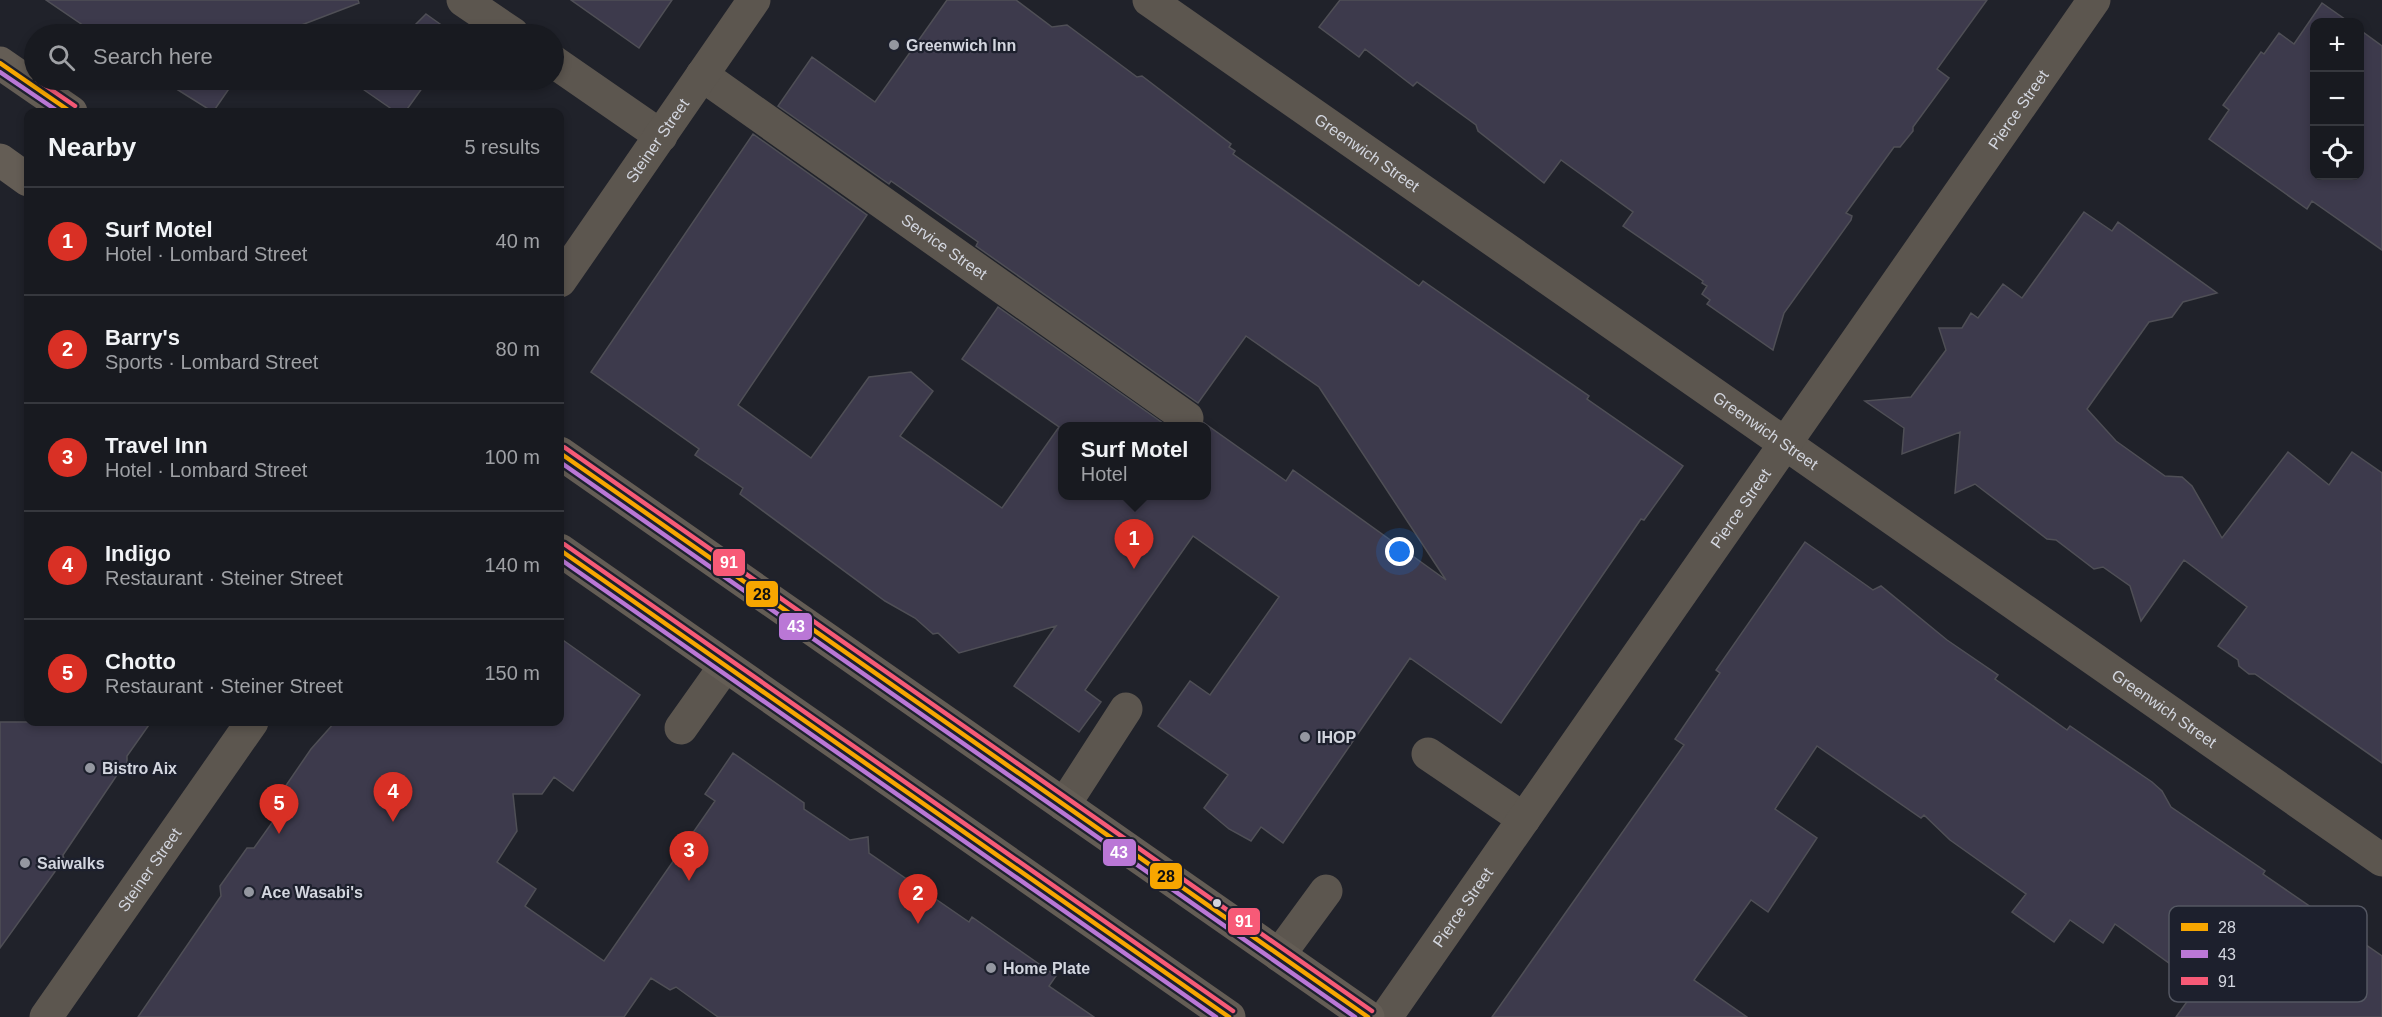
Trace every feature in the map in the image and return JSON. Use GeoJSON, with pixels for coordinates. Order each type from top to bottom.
{"type":"FeatureCollection","features":[{"type":"Feature","properties":{"kind":"highway"},"geometry":{"type":"LineString","coordinates":[[0,63],[24,80]]}},
{"type":"Feature","properties":{"kind":"highway"},"geometry":{"type":"LineString","coordinates":[[39,90],[65,108]]}},
{"type":"Feature","properties":{"kind":"highway"},"geometry":{"type":"LineString","coordinates":[[1,162],[24,177]]}},
{"type":"Feature","properties":{"kind":"highway"},"geometry":{"type":"LineString","coordinates":[[564,456],[1368,1017]]}},
{"type":"Feature","properties":{"kind":"highway"},"geometry":{"type":"LineString","coordinates":[[564,553],[1228,1017]]}},
{"type":"Feature","properties":{"kind":"street"},"geometry":{"type":"LineString","coordinates":[[463,0],[498,24]]}},
{"type":"Feature","properties":{"kind":"street","name":"Steiner Street"},"geometry":{"type":"LineString","coordinates":[[564,275],[754,0]]}},
{"type":"Feature","properties":{"kind":"street","name":"Greenwich Street"},"geometry":{"type":"LineString","coordinates":[[1149,0],[2382,860]]}},
{"type":"Feature","properties":{"kind":"street","name":"Pierce Street"},"geometry":{"type":"LineString","coordinates":[[1386,1017],[2094,0]]}},
{"type":"Feature","properties":{"kind":"street"},"geometry":{"type":"LineString","coordinates":[[564,69],[661,136]]}},
{"type":"Feature","properties":{"kind":"street","name":"Service Street"},"geometry":{"type":"LineString","coordinates":[[702,75],[1187,418]]}},
{"type":"Feature","properties":{"kind":"street"},"geometry":{"type":"LineString","coordinates":[[681,728],[725,666]]}},
{"type":"Feature","properties":{"kind":"street"},"geometry":{"type":"LineString","coordinates":[[1064,805],[1126,709]]}},
{"type":"Feature","properties":{"kind":"street","name":"Steiner Street"},"geometry":{"type":"LineString","coordinates":[[46,1017],[249,726]]}},
{"type":"Feature","properties":{"kind":"street"},"geometry":{"type":"LineString","coordinates":[[1428,754],[1524,819]]}},
{"type":"Feature","properties":{"kind":"street"},"geometry":{"type":"LineString","coordinates":[[1279,955],[1326,891]]}},
{"type":"Feature","properties":{"kind":"building"},"geometry":{"type":"Polygon","coordinates":[[[46,0],[358,0],[359,3],[304,24],[81,24],[46,0]]]}},
{"type":"Feature","properties":{"kind":"building"},"geometry":{"type":"Polygon","coordinates":[[[571,0],[672,0],[639,48],[571,0]]]}},
{"type":"Feature","properties":{"kind":"building"},"geometry":{"type":"Polygon","coordinates":[[[947,0],[1016,0],[1052,27],[1067,25],[1137,77],[1142,76],[1231,144],[1229,147],[1235,151],[1233,154],[1419,286],[1423,281],[1589,396],[1587,399],[1683,466],[1644,520],[1641,519],[1501,723],[1410,658],[1283,843],[1261,827],[1251,841],[1229,829],[1204,808],[1228,775],[1158,726],[1190,681],[1210,695],[1279,597],[1193,536],[1085,690],[1101,702],[1079,732],[1014,686],[1056,626],[959,653],[938,633],[933,634],[915,618],[885,601],[740,494],[743,488],[695,455],[699,449],[591,372],[753,134],[867,215],[738,405],[811,458],[869,377],[911,372],[933,391],[900,436],[1002,508],[1058,428],[1058,500],[1211,500],[1211,428],[1286,481],[1293,470],[1446,580],[1319,387],[1246,336],[1198,403],[976,246],[978,242],[891,181],[889,184],[778,106],[812,57],[875,102],[947,0]]]}},
{"type":"Feature","properties":{"kind":"building"},"geometry":{"type":"Polygon","coordinates":[[[1340,0],[1987,0],[1937,69],[1949,78],[1913,127],[1913,131],[1900,147],[1894,147],[1846,213],[1852,216],[1851,220],[1784,313],[1773,350],[1707,304],[1710,300],[1702,294],[1707,286],[1702,283],[1703,281],[1623,226],[1633,212],[1561,160],[1544,183],[1478,131],[1476,125],[1417,82],[1413,86],[1365,49],[1359,57],[1319,27],[1340,0]]]}},
{"type":"Feature","properties":{"kind":"building"},"geometry":{"type":"Polygon","coordinates":[[[2322,3],[2343,18],[2312,18],[2322,3]]]}},
{"type":"Feature","properties":{"kind":"building"},"geometry":{"type":"Polygon","coordinates":[[[426,14],[440,24],[416,24],[426,14]]]}},
{"type":"Feature","properties":{"kind":"building"},"geometry":{"type":"Polygon","coordinates":[[[2310,21],[2310,180],[2364,180],[2364,33],[2382,46],[2382,250],[2312,201],[2307,209],[2209,139],[2229,110],[2223,105],[2261,52],[2264,54],[2279,33],[2294,44],[2310,21]]]}},
{"type":"Feature","properties":{"kind":"building"},"geometry":{"type":"Polygon","coordinates":[[[178,90],[228,90],[216,108],[207,108],[178,90]]]}},
{"type":"Feature","properties":{"kind":"building"},"geometry":{"type":"Polygon","coordinates":[[[364,90],[421,90],[408,108],[390,108],[364,90]]]}},
{"type":"Feature","properties":{"kind":"building"},"geometry":{"type":"Polygon","coordinates":[[[2084,212],[2112,231],[2118,222],[2217,293],[2183,302],[2172,317],[2149,322],[2087,409],[2116,441],[2165,476],[2182,477],[2192,486],[2222,538],[2288,452],[2329,485],[2352,452],[2382,473],[2382,763],[2255,674],[2249,674],[2239,666],[2238,660],[2218,646],[2247,607],[2184,560],[2141,621],[2130,586],[2103,567],[2094,569],[2056,540],[2047,539],[1975,484],[1955,493],[1960,432],[1902,454],[1904,428],[1865,401],[1911,397],[1946,350],[1939,328],[1962,328],[1971,313],[1978,318],[2003,284],[2022,298],[2084,212]]]}},
{"type":"Feature","properties":{"kind":"building"},"geometry":{"type":"Polygon","coordinates":[[[998,307],[1161,422],[1058,422],[1058,426],[962,359],[998,307]]]}},
{"type":"Feature","properties":{"kind":"building"},"geometry":{"type":"Polygon","coordinates":[[[1805,542],[1873,590],[1881,586],[1947,640],[1998,675],[1995,679],[2067,730],[2070,726],[2152,782],[2162,791],[2171,807],[2265,871],[2263,874],[2309,906],[2169,906],[2169,963],[2115,924],[2103,943],[2070,920],[2054,942],[2012,912],[2026,894],[1950,840],[1924,815],[1921,818],[1817,746],[1775,809],[1817,838],[1768,912],[1751,900],[1694,980],[1747,1017],[1492,1017],[1684,745],[1675,739],[1720,673],[1716,670],[1805,542]]]}},
{"type":"Feature","properties":{"kind":"building"},"geometry":{"type":"Polygon","coordinates":[[[564,641],[640,695],[573,791],[554,777],[542,794],[513,794],[517,831],[497,862],[536,889],[525,906],[604,961],[715,801],[705,794],[733,753],[804,803],[804,809],[850,840],[868,837],[869,853],[969,922],[972,917],[1056,976],[1049,986],[1094,1017],[718,1017],[676,987],[670,990],[651,978],[624,1017],[138,1017],[221,896],[220,886],[247,848],[254,848],[286,803],[285,787],[311,749],[331,726],[564,726],[564,641]]]}},
{"type":"Feature","properties":{"kind":"building"},"geometry":{"type":"Polygon","coordinates":[[[0,722],[24,722],[24,726],[148,726],[127,756],[127,771],[119,772],[63,855],[64,859],[0,948],[0,722]]]}},
{"type":"Feature","properties":{"kind":"building"},"geometry":{"type":"Polygon","coordinates":[[[2367,946],[2382,956],[2382,1017],[2176,1017],[2187,1002],[2367,1002],[2367,946]]]}},
{"type":"Feature","properties":{"kind":"transit line","name":"28"},"geometry":{"type":"LineString","coordinates":[[0,63],[24,80]]}},
{"type":"Feature","properties":{"kind":"transit line","name":"43"},"geometry":{"type":"LineString","coordinates":[[0,72],[24,88]]}},
{"type":"Feature","properties":{"kind":"transit line","name":"43"},"geometry":{"type":"LineString","coordinates":[[27,90],[53,108]]}},
{"type":"Feature","properties":{"kind":"transit line","name":"28"},"geometry":{"type":"LineString","coordinates":[[39,90],[65,108]]}},
{"type":"Feature","properties":{"kind":"transit line","name":"91"},"geometry":{"type":"LineString","coordinates":[[52,90],[75,106]]}},
{"type":"Feature","properties":{"kind":"transit line","name":"91"},"geometry":{"type":"LineString","coordinates":[[564,447],[1372,1011]]}},
{"type":"Feature","properties":{"kind":"transit line","name":"28"},"geometry":{"type":"LineString","coordinates":[[564,456],[1368,1017]]}},
{"type":"Feature","properties":{"kind":"transit line","name":"43"},"geometry":{"type":"LineString","coordinates":[[564,465],[1355,1017]]}},
{"type":"Feature","properties":{"kind":"transit line","name":"91"},"geometry":{"type":"LineString","coordinates":[[564,544],[1233,1011]]}},
{"type":"Feature","properties":{"kind":"transit line","name":"28"},"geometry":{"type":"LineString","coordinates":[[564,553],[1229,1017]]}},
{"type":"Feature","properties":{"kind":"transit line","name":"43"},"geometry":{"type":"LineString","coordinates":[[564,562],[1216,1017]]}},
{"type":"Feature","properties":{"kind":"place","name":"Greenwich Inn"},"geometry":{"type":"Point","coordinates":[894,45]}},
{"type":"Feature","properties":{"kind":"place","name":"Surf Motel"},"geometry":{"type":"Point","coordinates":[1134,569]}},
{"type":"Feature","properties":{"kind":"place","name":"IHOP"},"geometry":{"type":"Point","coordinates":[1305,737]}},
{"type":"Feature","properties":{"kind":"place","name":"Bistro Aix"},"geometry":{"type":"Point","coordinates":[90,768]}},
{"type":"Feature","properties":{"kind":"place","name":"Indigo"},"geometry":{"type":"Point","coordinates":[393,822]}},
{"type":"Feature","properties":{"kind":"place","name":"Chotto"},"geometry":{"type":"Point","coordinates":[279,834]}},
{"type":"Feature","properties":{"kind":"place","name":"Saiwalks"},"geometry":{"type":"Point","coordinates":[25,863]}},
{"type":"Feature","properties":{"kind":"place","name":"Travel Inn"},"geometry":{"type":"Point","coordinates":[689,881]}},
{"type":"Feature","properties":{"kind":"place","name":"Ace Wasabi's"},"geometry":{"type":"Point","coordinates":[249,892]}},
{"type":"Feature","properties":{"kind":"place","name":"Barry's"},"geometry":{"type":"Point","coordinates":[918,924]}},
{"type":"Feature","properties":{"kind":"place","name":"Home Plate"},"geometry":{"type":"Point","coordinates":[991,968]}}]}
